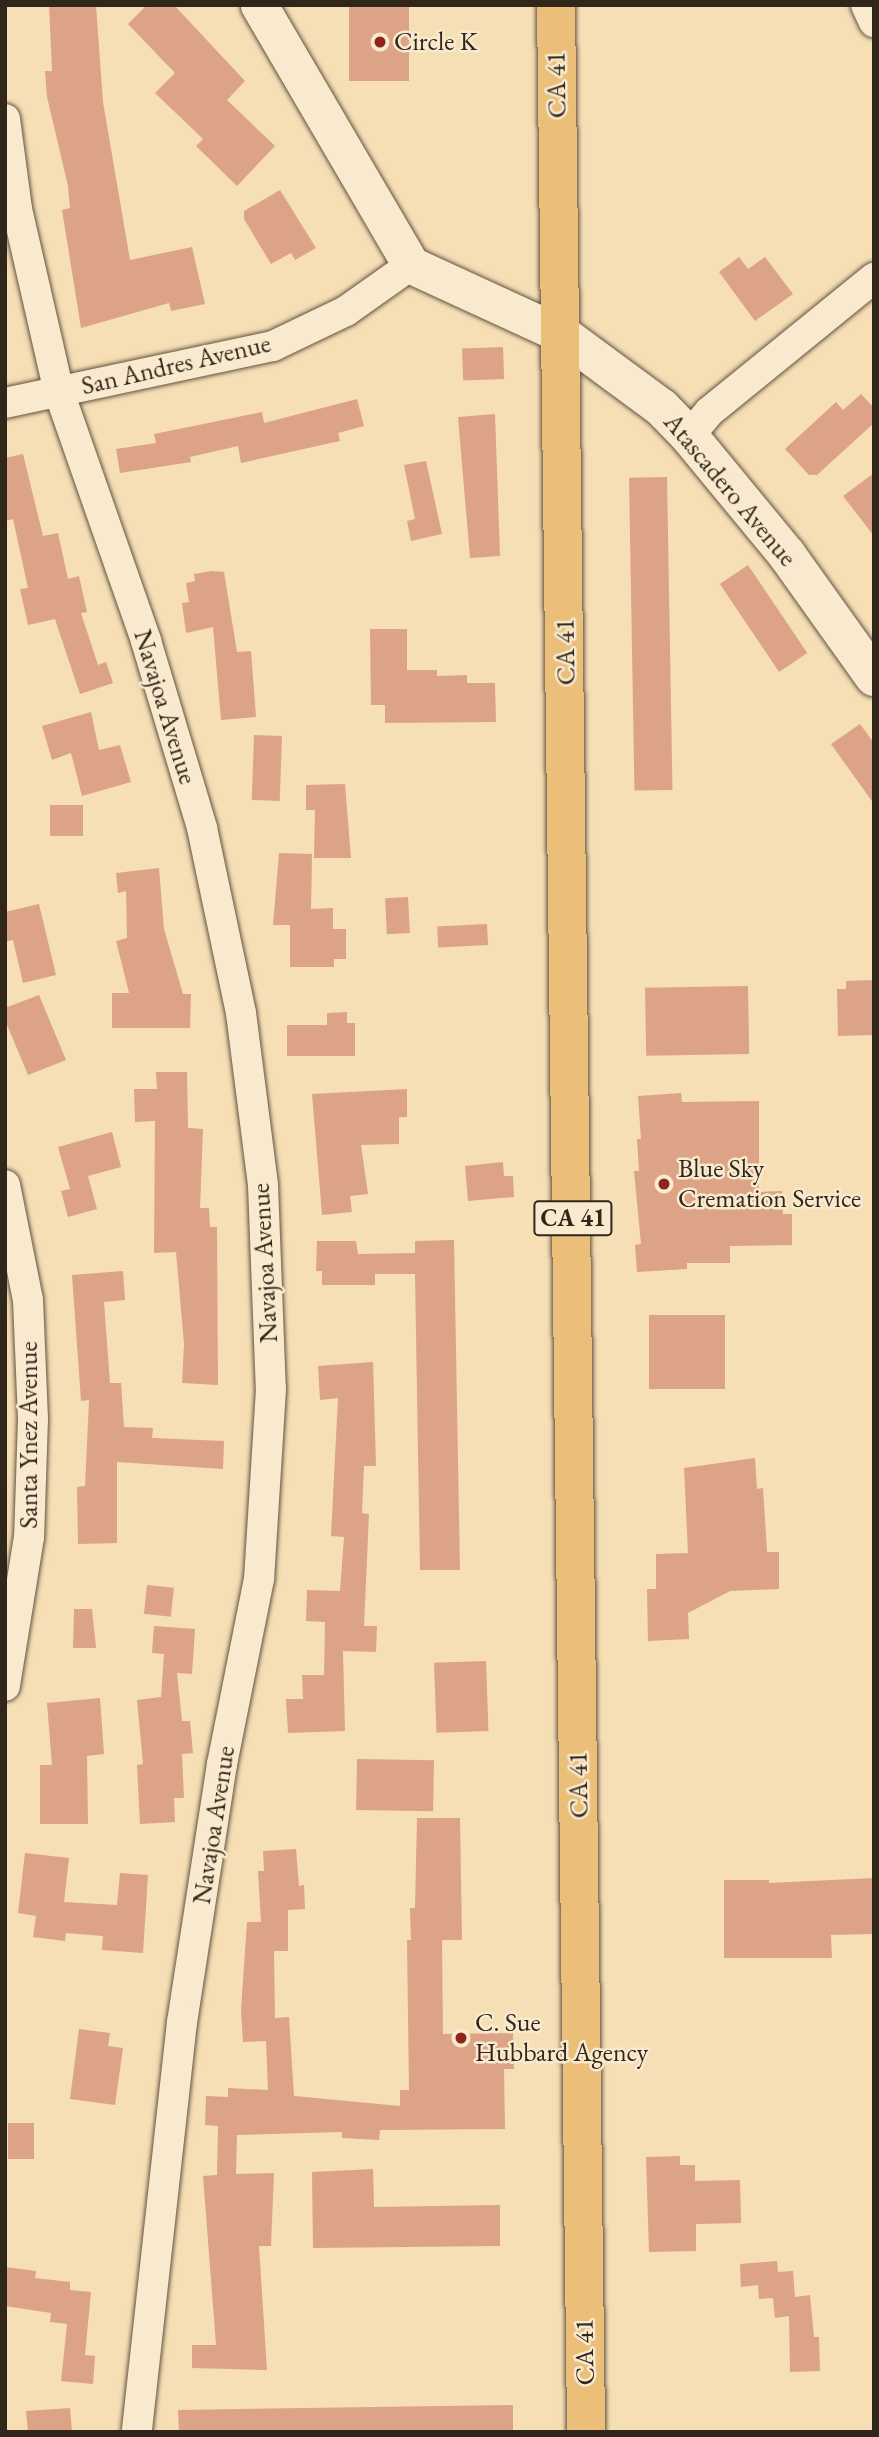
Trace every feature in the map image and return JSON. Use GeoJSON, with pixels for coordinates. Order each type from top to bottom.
{"type":"FeatureCollection","features":[{"type":"Feature","properties":{"kind":"main road","name":"CA 41"},"geometry":{"type":"LineString","coordinates":[[556,5],[563,335],[586,2432]]}},
{"type":"Feature","properties":{"kind":"main road","name":"Atascadero Avenue"},"geometry":{"type":"LineString","coordinates":[[563,335],[662,408],[689,436],[787,555],[874,677]]}},
{"type":"Feature","properties":{"kind":"street"},"geometry":{"type":"LineString","coordinates":[[259,5],[411,265]]}},
{"type":"Feature","properties":{"kind":"street"},"geometry":{"type":"LineString","coordinates":[[866,5],[874,22]]}},
{"type":"Feature","properties":{"kind":"street","name":"Navajoa Avenue"},"geometry":{"type":"LineString","coordinates":[[5,119],[17,209],[60,392],[146,641],[202,828],[240,1013],[263,1185],[271,1389],[260,1579],[222,1764],[182,2022],[137,2432]]}},
{"type":"Feature","properties":{"kind":"street","name":"Atascadero Avenue"},"geometry":{"type":"LineString","coordinates":[[411,265],[563,335]]}},
{"type":"Feature","properties":{"kind":"street","name":"San Andres Avenue"},"geometry":{"type":"LineString","coordinates":[[5,402],[273,346],[346,311],[411,265]]}},
{"type":"Feature","properties":{"kind":"street"},"geometry":{"type":"LineString","coordinates":[[689,436],[709,412],[874,278]]}},
{"type":"Feature","properties":{"kind":"street","name":"Santa Ynez Avenue"},"geometry":{"type":"LineString","coordinates":[[5,1185],[28,1300],[33,1419],[29,1537],[5,1686]]}},
{"type":"Feature","properties":{"kind":"building"},"geometry":{"type":"Polygon","coordinates":[[[49,5],[96,5],[103,102],[130,260],[192,247],[205,304],[171,311],[169,303],[81,328],[62,210],[70,208],[68,186],[47,97],[45,71],[52,71],[49,5]]]}},
{"type":"Feature","properties":{"kind":"building"},"geometry":{"type":"Polygon","coordinates":[[[147,5],[174,5],[245,81],[227,100],[275,146],[237,186],[196,146],[203,139],[155,93],[175,73],[128,24],[147,5]]]}},
{"type":"Feature","properties":{"kind":"building","name":"Circle K"},"geometry":{"type":"Polygon","coordinates":[[[349,5],[409,5],[409,81],[349,81],[349,5]]]}},
{"type":"Feature","properties":{"kind":"building"},"geometry":{"type":"Polygon","coordinates":[[[280,190],[316,248],[295,260],[291,253],[271,264],[244,219],[244,211],[280,190]]]}},
{"type":"Feature","properties":{"kind":"building"},"geometry":{"type":"Polygon","coordinates":[[[739,257],[748,269],[765,257],[793,294],[755,321],[719,272],[739,257]]]}},
{"type":"Feature","properties":{"kind":"building"},"geometry":{"type":"Polygon","coordinates":[[[503,347],[504,379],[463,380],[462,348],[503,347]]]}},
{"type":"Feature","properties":{"kind":"building"},"geometry":{"type":"Polygon","coordinates":[[[861,394],[874,408],[874,423],[817,475],[809,475],[785,449],[836,402],[843,410],[861,394]]]}},
{"type":"Feature","properties":{"kind":"building"},"geometry":{"type":"Polygon","coordinates":[[[357,399],[364,426],[338,433],[340,441],[241,463],[238,446],[190,457],[191,462],[120,473],[116,449],[156,443],[154,434],[262,412],[264,423],[357,399]]]}},
{"type":"Feature","properties":{"kind":"building"},"geometry":{"type":"Polygon","coordinates":[[[495,414],[500,556],[470,558],[458,417],[495,414]]]}},
{"type":"Feature","properties":{"kind":"building"},"geometry":{"type":"Polygon","coordinates":[[[23,454],[43,536],[58,533],[68,579],[79,576],[87,612],[81,613],[98,665],[106,662],[113,683],[80,694],[55,619],[28,625],[20,589],[28,588],[13,519],[5,521],[5,458],[23,454]]]}},
{"type":"Feature","properties":{"kind":"building"},"geometry":{"type":"Polygon","coordinates":[[[426,461],[442,534],[411,541],[407,521],[415,519],[404,465],[426,461]]]}},
{"type":"Feature","properties":{"kind":"building"},"geometry":{"type":"Polygon","coordinates":[[[874,473],[874,536],[843,496],[874,473]]]}},
{"type":"Feature","properties":{"kind":"building"},"geometry":{"type":"Polygon","coordinates":[[[667,477],[672,790],[634,791],[629,478],[667,477]]]}},
{"type":"Feature","properties":{"kind":"building"},"geometry":{"type":"Polygon","coordinates":[[[748,565],[807,653],[779,672],[720,584],[748,565]]]}},
{"type":"Feature","properties":{"kind":"building"},"geometry":{"type":"Polygon","coordinates":[[[224,572],[237,652],[251,651],[256,717],[221,720],[213,627],[186,633],[182,603],[189,602],[186,583],[195,581],[194,574],[224,572]]]}},
{"type":"Feature","properties":{"kind":"building"},"geometry":{"type":"Polygon","coordinates":[[[370,629],[407,629],[407,670],[437,670],[437,676],[467,675],[467,683],[495,683],[496,722],[385,723],[385,705],[371,705],[370,629]]]}},
{"type":"Feature","properties":{"kind":"building"},"geometry":{"type":"Polygon","coordinates":[[[91,712],[99,750],[120,745],[131,782],[82,796],[71,753],[52,760],[42,726],[91,712]]]}},
{"type":"Feature","properties":{"kind":"building"},"geometry":{"type":"Polygon","coordinates":[[[860,724],[874,743],[874,804],[831,744],[860,724]]]}},
{"type":"Feature","properties":{"kind":"building"},"geometry":{"type":"Polygon","coordinates":[[[254,735],[282,736],[280,801],[252,800],[254,735]]]}},
{"type":"Feature","properties":{"kind":"building"},"geometry":{"type":"Polygon","coordinates":[[[345,784],[351,858],[314,858],[315,810],[306,810],[306,785],[345,784]]]}},
{"type":"Feature","properties":{"kind":"building"},"geometry":{"type":"Polygon","coordinates":[[[50,805],[83,805],[83,836],[50,836],[50,805]]]}},
{"type":"Feature","properties":{"kind":"building"},"geometry":{"type":"Polygon","coordinates":[[[279,853],[312,854],[311,909],[333,908],[333,929],[346,929],[346,959],[334,959],[334,967],[290,967],[290,925],[273,925],[279,853]]]}},
{"type":"Feature","properties":{"kind":"building"},"geometry":{"type":"Polygon","coordinates":[[[159,868],[164,929],[183,994],[191,994],[190,1028],[112,1028],[112,993],[129,993],[116,941],[127,938],[126,891],[118,893],[116,873],[159,868]]]}},
{"type":"Feature","properties":{"kind":"building"},"geometry":{"type":"Polygon","coordinates":[[[408,897],[410,933],[387,934],[385,898],[408,897]]]}},
{"type":"Feature","properties":{"kind":"building"},"geometry":{"type":"Polygon","coordinates":[[[39,904],[56,975],[23,983],[13,940],[5,942],[5,912],[39,904]]]}},
{"type":"Feature","properties":{"kind":"building"},"geometry":{"type":"Polygon","coordinates":[[[487,924],[488,945],[438,948],[437,927],[487,924]]]}},
{"type":"Feature","properties":{"kind":"building"},"geometry":{"type":"Polygon","coordinates":[[[874,980],[874,1035],[838,1036],[837,989],[846,989],[846,981],[874,980]]]}},
{"type":"Feature","properties":{"kind":"building"},"geometry":{"type":"Polygon","coordinates":[[[748,986],[749,1054],[646,1056],[645,988],[748,986]]]}},
{"type":"Feature","properties":{"kind":"building"},"geometry":{"type":"Polygon","coordinates":[[[39,995],[66,1060],[28,1075],[5,1020],[5,1008],[39,995]]]}},
{"type":"Feature","properties":{"kind":"building"},"geometry":{"type":"Polygon","coordinates":[[[347,1012],[347,1023],[355,1023],[355,1056],[287,1056],[287,1025],[327,1025],[327,1013],[347,1012]]]}},
{"type":"Feature","properties":{"kind":"building"},"geometry":{"type":"Polygon","coordinates":[[[156,1072],[187,1072],[188,1128],[203,1129],[200,1208],[209,1208],[210,1227],[217,1227],[218,1385],[182,1383],[184,1344],[176,1252],[154,1253],[155,1121],[135,1122],[134,1089],[157,1089],[156,1072]]]}},
{"type":"Feature","properties":{"kind":"building"},"geometry":{"type":"Polygon","coordinates":[[[407,1089],[407,1117],[399,1117],[399,1144],[361,1145],[368,1194],[350,1196],[352,1212],[322,1215],[312,1094],[407,1089]]]}},
{"type":"Feature","properties":{"kind":"building"},"geometry":{"type":"Polygon","coordinates":[[[681,1093],[682,1102],[759,1101],[759,1192],[782,1191],[783,1214],[792,1214],[792,1245],[730,1246],[730,1263],[687,1263],[687,1269],[637,1272],[635,1245],[641,1244],[634,1171],[639,1171],[637,1139],[641,1139],[638,1096],[681,1093]]]}},
{"type":"Feature","properties":{"kind":"building"},"geometry":{"type":"Polygon","coordinates":[[[112,1132],[121,1167],[88,1176],[97,1209],[68,1217],[61,1191],[70,1189],[58,1147],[112,1132]]]}},
{"type":"Feature","properties":{"kind":"building"},"geometry":{"type":"Polygon","coordinates":[[[503,1162],[504,1176],[513,1176],[514,1197],[468,1201],[465,1166],[503,1162]]]}},
{"type":"Feature","properties":{"kind":"building"},"geometry":{"type":"Polygon","coordinates":[[[454,1240],[460,1570],[420,1570],[415,1274],[375,1274],[375,1285],[322,1285],[322,1271],[316,1271],[317,1241],[356,1241],[358,1254],[415,1253],[415,1241],[454,1240]]]}},
{"type":"Feature","properties":{"kind":"building"},"geometry":{"type":"Polygon","coordinates":[[[123,1271],[125,1300],[104,1302],[110,1383],[121,1383],[124,1427],[153,1428],[152,1438],[224,1441],[223,1469],[117,1462],[117,1543],[78,1544],[77,1487],[85,1486],[89,1400],[81,1401],[72,1275],[123,1271]]]}},
{"type":"Feature","properties":{"kind":"building"},"geometry":{"type":"Polygon","coordinates":[[[649,1315],[725,1315],[725,1389],[649,1389],[649,1315]]]}},
{"type":"Feature","properties":{"kind":"building"},"geometry":{"type":"Polygon","coordinates":[[[373,1362],[376,1466],[364,1466],[362,1513],[369,1514],[364,1626],[377,1626],[376,1652],[343,1651],[345,1731],[288,1733],[286,1699],[303,1699],[302,1675],[324,1675],[325,1622],[306,1621],[307,1590],[340,1591],[344,1537],[331,1536],[338,1398],[320,1400],[318,1366],[373,1362]]]}},
{"type":"Feature","properties":{"kind":"building"},"geometry":{"type":"Polygon","coordinates":[[[755,1458],[757,1489],[763,1488],[767,1552],[779,1552],[779,1589],[730,1591],[688,1613],[689,1639],[648,1641],[647,1589],[656,1589],[656,1554],[688,1553],[684,1468],[755,1458]]]}},
{"type":"Feature","properties":{"kind":"building"},"geometry":{"type":"Polygon","coordinates":[[[147,1585],[174,1588],[171,1617],[144,1614],[147,1585]]]}},
{"type":"Feature","properties":{"kind":"building"},"geometry":{"type":"Polygon","coordinates":[[[74,1609],[92,1609],[96,1648],[73,1648],[74,1609]]]}},
{"type":"Feature","properties":{"kind":"building"},"geometry":{"type":"Polygon","coordinates":[[[154,1626],[195,1629],[192,1674],[177,1673],[182,1721],[190,1721],[193,1753],[182,1754],[184,1798],[174,1798],[175,1822],[140,1824],[137,1765],[143,1764],[137,1700],[161,1697],[164,1654],[152,1653],[154,1626]]]}},
{"type":"Feature","properties":{"kind":"building"},"geometry":{"type":"Polygon","coordinates":[[[486,1661],[488,1731],[436,1733],[434,1663],[486,1661]]]}},
{"type":"Feature","properties":{"kind":"building"},"geometry":{"type":"Polygon","coordinates":[[[100,1698],[104,1754],[87,1756],[88,1824],[40,1824],[40,1765],[52,1765],[47,1703],[100,1698]]]}},
{"type":"Feature","properties":{"kind":"building"},"geometry":{"type":"Polygon","coordinates":[[[357,1759],[434,1760],[433,1811],[356,1810],[357,1759]]]}},
{"type":"Feature","properties":{"kind":"building"},"geometry":{"type":"Polygon","coordinates":[[[417,1818],[460,1818],[462,1940],[442,1940],[443,2034],[513,2033],[514,2069],[504,2069],[505,2129],[380,2130],[379,2140],[342,2138],[342,2132],[237,2135],[236,2174],[274,2173],[271,2246],[259,2246],[267,2370],[192,2368],[192,2345],[216,2345],[203,2176],[217,2175],[218,2126],[205,2125],[206,2096],[228,2097],[228,2088],[268,2090],[266,2041],[243,2042],[241,2010],[247,1922],[261,1922],[258,1871],[264,1871],[263,1851],[296,1849],[299,1886],[304,1885],[305,1909],[288,1910],[288,1951],[274,1951],[275,2018],[289,2017],[294,2096],[400,2106],[400,2090],[409,2090],[407,1940],[411,1940],[410,1908],[415,1908],[417,1818]]]}},
{"type":"Feature","properties":{"kind":"building"},"geometry":{"type":"Polygon","coordinates":[[[25,1853],[69,1858],[64,1902],[117,1905],[120,1873],[148,1875],[143,1953],[102,1950],[103,1936],[66,1933],[65,1941],[33,1937],[36,1916],[18,1913],[25,1853]]]}},
{"type":"Feature","properties":{"kind":"building"},"geometry":{"type":"Polygon","coordinates":[[[874,1878],[874,1934],[831,1935],[832,1958],[724,1958],[724,1880],[769,1880],[769,1883],[874,1878]]]}},
{"type":"Feature","properties":{"kind":"building"},"geometry":{"type":"Polygon","coordinates":[[[79,2029],[110,2033],[108,2046],[123,2048],[115,2105],[70,2099],[79,2029]]]}},
{"type":"Feature","properties":{"kind":"building"},"geometry":{"type":"Polygon","coordinates":[[[8,2123],[34,2123],[34,2159],[8,2159],[8,2123]]]}},
{"type":"Feature","properties":{"kind":"building"},"geometry":{"type":"Polygon","coordinates":[[[680,2156],[680,2165],[695,2165],[695,2181],[740,2180],[741,2223],[696,2224],[696,2251],[649,2252],[646,2157],[680,2156]]]}},
{"type":"Feature","properties":{"kind":"building"},"geometry":{"type":"Polygon","coordinates":[[[373,2169],[374,2207],[500,2205],[500,2246],[313,2248],[312,2172],[373,2169]]]}},
{"type":"Feature","properties":{"kind":"building"},"geometry":{"type":"Polygon","coordinates":[[[777,2261],[778,2272],[793,2271],[795,2297],[810,2295],[814,2337],[819,2337],[820,2371],[790,2372],[789,2316],[775,2318],[773,2298],[759,2299],[758,2285],[741,2287],[740,2264],[777,2261]]]}},
{"type":"Feature","properties":{"kind":"building"},"geometry":{"type":"Polygon","coordinates":[[[5,2267],[36,2271],[35,2278],[70,2282],[70,2290],[91,2292],[85,2355],[95,2356],[93,2384],[61,2381],[67,2324],[50,2322],[51,2313],[5,2306],[5,2267]]]}},
{"type":"Feature","properties":{"kind":"building"},"geometry":{"type":"Polygon","coordinates":[[[513,2405],[513,2432],[179,2432],[178,2410],[513,2405]]]}},
{"type":"Feature","properties":{"kind":"building"},"geometry":{"type":"Polygon","coordinates":[[[70,2408],[72,2432],[28,2432],[26,2411],[70,2408]]]}},
{"type":"Feature","properties":{"kind":"place","name":"Circle K"},"geometry":{"type":"Point","coordinates":[380,42]}},
{"type":"Feature","properties":{"kind":"place","name":"Blue Sky Cremation Service"},"geometry":{"type":"Point","coordinates":[664,1184]}},
{"type":"Feature","properties":{"kind":"place","name":"C. Sue Hubbard Agency"},"geometry":{"type":"Point","coordinates":[461,2038]}}]}
